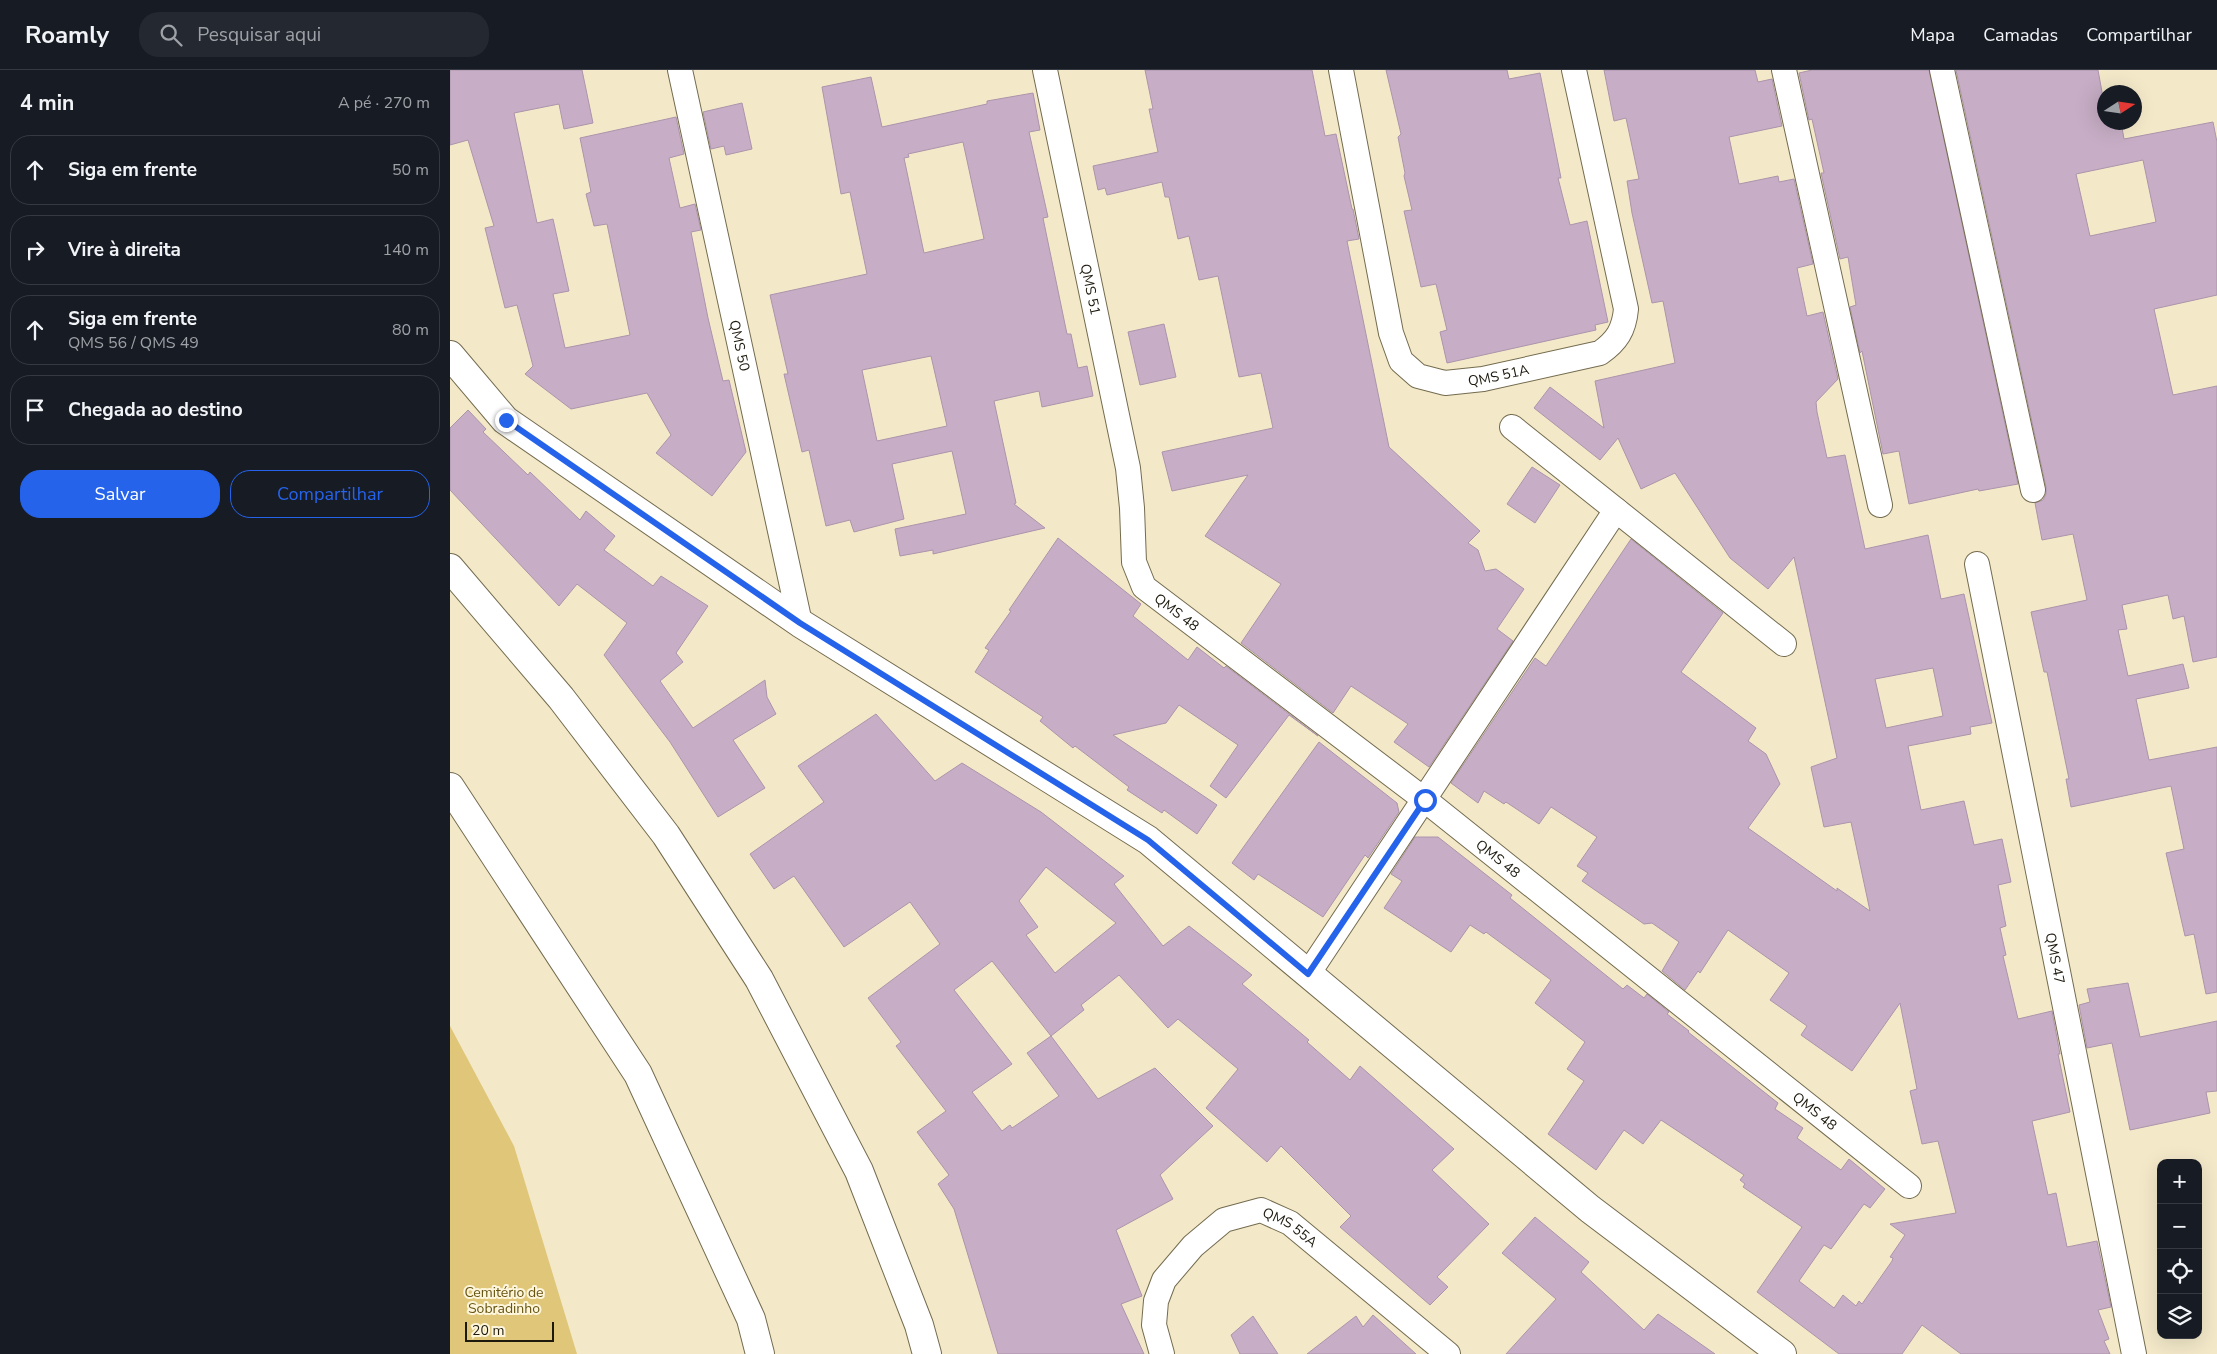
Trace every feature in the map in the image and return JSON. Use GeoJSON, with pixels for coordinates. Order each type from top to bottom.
{"type":"FeatureCollection","features":[{"type":"Feature","properties":{"kind":"street","name":"QMS 50"},"geometry":{"type":"LineString","coordinates":[[680,70],[800,623]]}},
{"type":"Feature","properties":{"kind":"street","name":"QMS 51"},"geometry":{"type":"LineString","coordinates":[[1045,70],[1128,468],[1132,508]]}},
{"type":"Feature","properties":{"kind":"street","name":"QMS 51A"},"geometry":{"type":"LineString","coordinates":[[1341,70],[1391,333],[1401,361],[1418,376],[1445,384],[1483,378],[1600,353],[1614,343],[1622,330],[1626,309],[1574,70]]}},
{"type":"Feature","properties":{"kind":"street"},"geometry":{"type":"LineString","coordinates":[[1784,70],[1880,505]]}},
{"type":"Feature","properties":{"kind":"street"},"geometry":{"type":"LineString","coordinates":[[1942,70],[2033,490]]}},
{"type":"Feature","properties":{"kind":"street"},"geometry":{"type":"LineString","coordinates":[[450,355],[506,420],[800,623],[1148,840],[1590,1209],[1772,1351]]}},
{"type":"Feature","properties":{"kind":"street"},"geometry":{"type":"LineString","coordinates":[[1512,426],[1784,644]]}},
{"type":"Feature","properties":{"kind":"street","name":"QMS 48"},"geometry":{"type":"LineString","coordinates":[[1132,508],[1134,562],[1144,587],[1425,800],[1909,1186]]}},
{"type":"Feature","properties":{"kind":"street"},"geometry":{"type":"LineString","coordinates":[[1308,974],[1616,510]]}},
{"type":"Feature","properties":{"kind":"street","name":"QMS 47"},"geometry":{"type":"LineString","coordinates":[[1977,564],[2134,1354]]}},
{"type":"Feature","properties":{"kind":"street"},"geometry":{"type":"LineString","coordinates":[[450,568],[561,698],[666,835],[759,979],[859,1171],[919,1325],[927,1354]]}},
{"type":"Feature","properties":{"kind":"street"},"geometry":{"type":"LineString","coordinates":[[450,787],[638,1074],[751,1319],[760,1354]]}},
{"type":"Feature","properties":{"kind":"street","name":"QMS 55A"},"geometry":{"type":"LineString","coordinates":[[1162,1354],[1154,1325],[1156,1301],[1164,1280],[1193,1246],[1224,1220],[1260,1210],[1290,1223],[1448,1354]]}},
{"type":"Feature","properties":{"kind":"green space","name":"Cemitério de Sobradinho"},"geometry":{"type":"Polygon","coordinates":[[[450,1026],[514,1146],[577,1354],[450,1354],[450,1026]]]}},
{"type":"Feature","properties":{"kind":"building"},"geometry":{"type":"Polygon","coordinates":[[[450,70],[582,70],[593,123],[564,129],[559,104],[514,113],[537,223],[553,219],[569,291],[553,294],[565,348],[630,335],[607,224],[594,226],[586,194],[591,192],[580,138],[676,117],[684,154],[669,158],[680,208],[695,204],[701,230],[691,232],[708,318],[723,381],[729,380],[746,452],[712,496],[656,453],[671,435],[647,393],[571,409],[525,374],[533,366],[517,305],[505,308],[485,228],[494,226],[468,140],[450,145],[450,70]]]}},
{"type":"Feature","properties":{"kind":"building"},"geometry":{"type":"Polygon","coordinates":[[[1145,70],[1312,70],[1325,136],[1336,134],[1353,209],[1359,239],[1347,241],[1389,447],[1480,531],[1468,543],[1478,550],[1485,571],[1496,569],[1524,589],[1497,629],[1513,641],[1429,767],[1394,742],[1408,724],[1351,686],[1333,713],[1241,643],[1281,584],[1205,536],[1248,475],[1172,491],[1162,452],[1273,428],[1261,373],[1239,377],[1218,276],[1199,280],[1189,236],[1178,239],[1169,197],[1165,197],[1162,182],[1107,195],[1105,188],[1098,190],[1093,166],[1158,152],[1149,109],[1153,109],[1145,70]]]}},
{"type":"Feature","properties":{"kind":"building"},"geometry":{"type":"Polygon","coordinates":[[[1386,70],[1507,70],[1509,79],[1540,73],[1561,178],[1558,178],[1570,225],[1587,221],[1608,322],[1595,325],[1596,330],[1447,363],[1440,332],[1447,330],[1436,284],[1421,287],[1404,211],[1412,210],[1398,137],[1401,134],[1386,70]]]}},
{"type":"Feature","properties":{"kind":"building"},"geometry":{"type":"Polygon","coordinates":[[[1604,70],[1755,70],[1758,82],[1772,79],[1782,126],[1729,137],[1739,184],[1778,176],[1779,182],[1794,179],[1813,264],[1797,268],[1807,316],[1823,312],[1838,379],[1816,402],[1817,412],[1827,458],[1845,455],[1865,549],[1928,535],[1941,599],[1964,594],[1992,723],[1970,727],[1971,734],[1908,746],[1921,810],[1964,801],[1974,845],[2002,839],[2011,882],[1998,885],[2006,926],[2000,928],[2006,955],[2003,956],[2018,1019],[2052,1011],[2060,1054],[2058,1054],[2070,1112],[2032,1121],[2048,1195],[2056,1193],[2067,1247],[2097,1241],[2111,1307],[2098,1310],[2109,1339],[2104,1341],[2110,1354],[1961,1354],[1922,1325],[1902,1354],[1839,1354],[1757,1292],[1802,1227],[1743,1187],[1745,1184],[1740,1180],[1744,1175],[1661,1120],[1643,1144],[1624,1130],[1596,1170],[1548,1134],[1584,1081],[1567,1069],[1585,1042],[1535,1003],[1551,980],[1486,932],[1484,934],[1470,925],[1451,952],[1384,908],[1402,881],[1391,874],[1415,837],[1438,837],[1512,895],[1510,898],[1623,989],[1627,985],[1644,998],[1647,994],[1669,1012],[1667,1014],[1688,1032],[1778,1103],[1775,1109],[1803,1128],[1797,1138],[1841,1170],[1849,1159],[1885,1189],[1870,1208],[1864,1204],[1831,1249],[1824,1245],[1799,1281],[1834,1308],[1843,1295],[1856,1306],[1859,1301],[1862,1304],[1892,1261],[1893,1258],[1890,1257],[1905,1235],[1890,1224],[1956,1213],[1938,1141],[1922,1144],[1910,1091],[1917,1089],[1900,1003],[1852,1071],[1801,1035],[1807,1026],[1770,1000],[1789,973],[1728,930],[1700,973],[1698,971],[1685,990],[1662,971],[1679,942],[1652,923],[1644,924],[1582,881],[1588,873],[1577,866],[1597,837],[1551,807],[1539,824],[1506,802],[1504,804],[1484,791],[1478,803],[1451,783],[1535,658],[1546,666],[1631,539],[1723,613],[1681,672],[1756,728],[1748,741],[1766,754],[1780,784],[1748,828],[1837,891],[1837,888],[1870,911],[1851,822],[1824,827],[1811,767],[1837,758],[1794,557],[1768,589],[1730,558],[1675,473],[1641,489],[1618,438],[1600,460],[1534,408],[1550,387],[1604,428],[1595,381],[1675,363],[1663,301],[1652,303],[1632,213],[1627,181],[1639,179],[1626,118],[1614,121],[1604,70]],[[1933,668],[1875,679],[1886,728],[1943,716],[1933,668]]]}},
{"type":"Feature","properties":{"kind":"building"},"geometry":{"type":"Polygon","coordinates":[[[1812,70],[1929,70],[2018,484],[1979,491],[1978,489],[1909,504],[1899,451],[1883,454],[1862,351],[1860,353],[1850,307],[1856,305],[1848,257],[1840,259],[1821,173],[1824,173],[1812,119],[1809,120],[1799,73],[1812,70]]]}},
{"type":"Feature","properties":{"kind":"building"},"geometry":{"type":"Polygon","coordinates":[[[1956,70],[2098,70],[2101,85],[2097,85],[2097,130],[2122,130],[2124,139],[2213,122],[2217,142],[2217,295],[2154,309],[2173,395],[2217,386],[2217,657],[2193,662],[2184,616],[2173,619],[2168,595],[2122,605],[2127,629],[2118,630],[2128,676],[2183,664],[2189,688],[2136,699],[2149,760],[2217,747],[2217,992],[2206,994],[2194,934],[2185,936],[2166,853],[2184,849],[2171,786],[2071,807],[2066,779],[2069,779],[2047,672],[2044,672],[2031,612],[2087,600],[2073,534],[2042,540],[2035,503],[2043,500],[2046,494],[1956,70]],[[2143,160],[2076,174],[2090,236],[2156,222],[2143,160]]]}},
{"type":"Feature","properties":{"kind":"building"},"geometry":{"type":"Polygon","coordinates":[[[871,77],[882,127],[987,104],[987,101],[1033,93],[1040,130],[1029,132],[1048,217],[1043,218],[1067,334],[1071,334],[1078,368],[1087,366],[1093,396],[1042,407],[1039,391],[994,401],[1016,503],[1014,504],[1045,528],[933,554],[933,550],[900,556],[895,529],[966,514],[952,451],[892,464],[904,519],[854,532],[850,520],[826,526],[809,450],[802,452],[784,374],[788,374],[770,295],[867,274],[850,192],[841,194],[822,87],[871,77]],[[963,142],[908,154],[909,157],[904,158],[924,253],[984,239],[963,142]],[[931,356],[862,370],[877,441],[947,426],[931,356]]]}},
{"type":"Feature","properties":{"kind":"building"},"geometry":{"type":"Polygon","coordinates":[[[742,103],[752,149],[726,155],[724,146],[711,149],[703,112],[742,103]]]}},
{"type":"Feature","properties":{"kind":"building"},"geometry":{"type":"Polygon","coordinates":[[[1164,324],[1176,377],[1140,385],[1128,332],[1164,324]]]}},
{"type":"Feature","properties":{"kind":"building"},"geometry":{"type":"Polygon","coordinates":[[[468,410],[486,429],[483,432],[528,475],[530,472],[580,520],[586,511],[615,536],[604,550],[653,586],[661,576],[708,606],[676,653],[683,662],[660,681],[693,728],[765,680],[767,697],[776,714],[733,740],[765,788],[718,817],[670,742],[604,655],[627,623],[577,584],[559,606],[450,490],[450,428],[468,410]]]}},
{"type":"Feature","properties":{"kind":"building"},"geometry":{"type":"Polygon","coordinates":[[[1532,467],[1560,485],[1535,523],[1507,504],[1532,467]]]}},
{"type":"Feature","properties":{"kind":"building"},"geometry":{"type":"Polygon","coordinates":[[[1058,538],[1141,604],[1133,616],[1188,660],[1197,647],[1224,668],[1226,666],[1318,736],[1289,715],[1226,798],[1210,786],[1238,745],[1179,705],[1166,723],[1113,735],[1217,805],[1197,834],[1164,810],[1162,813],[1127,790],[1129,787],[1075,746],[1073,748],[1040,721],[1043,717],[975,672],[989,650],[985,648],[1058,538]]]}},
{"type":"Feature","properties":{"kind":"building"},"geometry":{"type":"Polygon","coordinates":[[[876,714],[935,781],[962,763],[1041,812],[1124,876],[1114,884],[1163,946],[1189,926],[1252,975],[1242,984],[1309,1040],[1307,1042],[1350,1080],[1360,1066],[1454,1149],[1432,1170],[1489,1224],[1437,1277],[1448,1287],[1430,1305],[1340,1227],[1351,1216],[1281,1146],[1267,1162],[1206,1108],[1238,1069],[1178,1019],[1168,1028],[1119,975],[1081,1005],[1084,1010],[1051,1036],[1098,1099],[1155,1068],[1213,1126],[1160,1175],[1173,1199],[1116,1230],[1142,1296],[1121,1304],[1144,1354],[998,1354],[954,1209],[938,1184],[949,1175],[917,1132],[946,1111],[896,1046],[901,1042],[868,998],[940,944],[910,902],[844,947],[794,876],[774,889],[750,854],[824,802],[798,766],[876,714]],[[1046,867],[1019,901],[1038,927],[1026,935],[1055,973],[1116,923],[1046,867]],[[992,961],[954,990],[1012,1064],[972,1092],[1002,1131],[1010,1125],[1012,1128],[1059,1096],[1027,1053],[1051,1036],[992,961]]]}},
{"type":"Feature","properties":{"kind":"building"},"geometry":{"type":"Polygon","coordinates":[[[1319,742],[1397,803],[1399,812],[1368,858],[1365,855],[1323,917],[1258,874],[1254,880],[1232,863],[1319,742]]]}},
{"type":"Feature","properties":{"kind":"building"},"geometry":{"type":"Polygon","coordinates":[[[2128,983],[2140,1037],[2217,1021],[2217,1091],[2206,1092],[2210,1113],[2130,1130],[2112,1043],[2087,1048],[2079,1005],[2090,1002],[2087,989],[2128,983]]]}},
{"type":"Feature","properties":{"kind":"building"},"geometry":{"type":"Polygon","coordinates":[[[1535,1217],[1589,1262],[1581,1272],[1644,1330],[1658,1314],[1715,1354],[1506,1354],[1556,1299],[1502,1253],[1535,1217]]]}},
{"type":"Feature","properties":{"kind":"building"},"geometry":{"type":"Polygon","coordinates":[[[1373,1315],[1416,1354],[1307,1354],[1356,1316],[1363,1327],[1373,1315]]]}},
{"type":"Feature","properties":{"kind":"building"},"geometry":{"type":"Polygon","coordinates":[[[1253,1316],[1278,1354],[1240,1354],[1231,1335],[1253,1316]]]}},
{"type":"Feature","properties":{"kind":"route"},"geometry":{"type":"LineString","coordinates":[[506,420],[800,623],[1148,840],[1308,974],[1425,800]]}}]}
